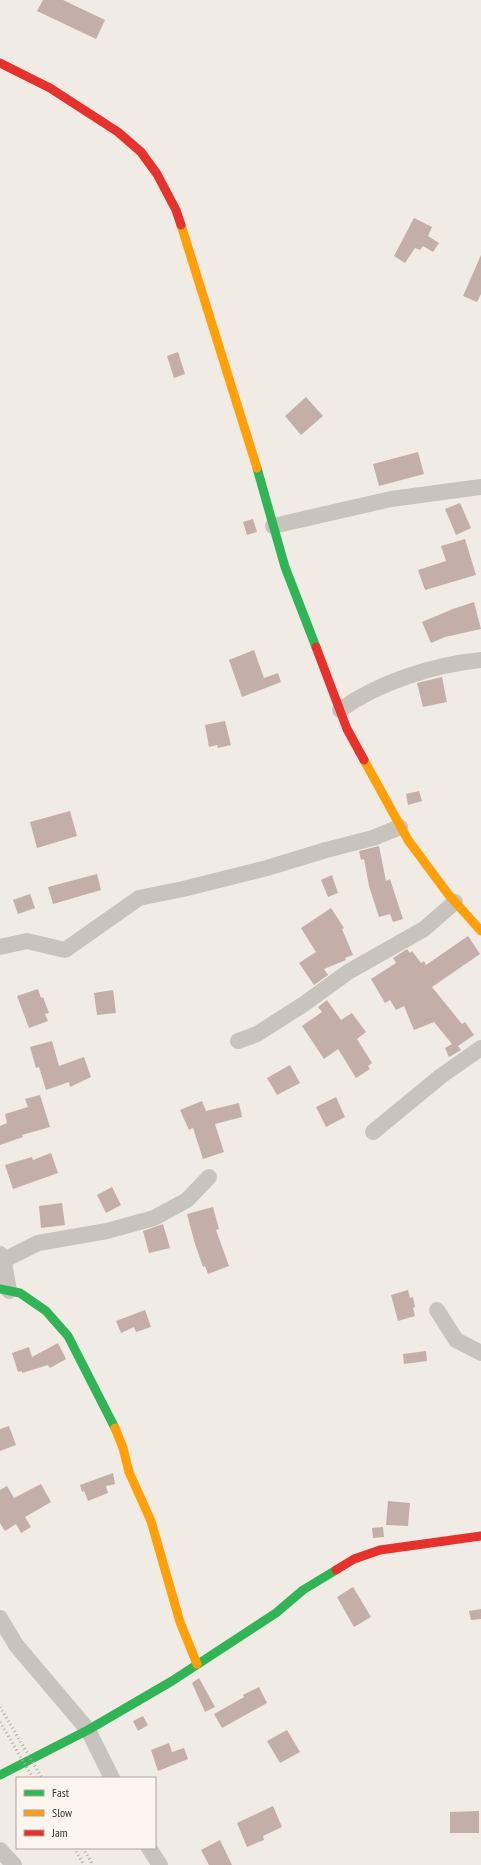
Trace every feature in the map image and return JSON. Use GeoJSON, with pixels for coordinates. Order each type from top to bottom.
{"type":"FeatureCollection","features":[{"type":"Feature","properties":{"kind":"street"},"geometry":{"type":"LineString","coordinates":[[0,63],[50,88],[118,132],[141,152],[157,174],[176,210],[189,246],[255,462],[285,567],[340,710],[359,754],[400,827],[424,864],[481,931]]}},
{"type":"Feature","properties":{"kind":"street"},"geometry":{"type":"LineString","coordinates":[[274,526],[391,499],[481,488]]}},
{"type":"Feature","properties":{"kind":"street"},"geometry":{"type":"LineString","coordinates":[[340,710],[359,696],[396,680],[460,662],[481,660]]}},
{"type":"Feature","properties":{"kind":"street"},"geometry":{"type":"LineString","coordinates":[[0,947],[27,941],[65,950],[138,898],[183,889],[267,868],[326,850],[373,838],[400,827]]}},
{"type":"Feature","properties":{"kind":"street"},"geometry":{"type":"LineString","coordinates":[[238,1041],[257,1034],[304,1004],[348,972],[424,929],[455,902]]}},
{"type":"Feature","properties":{"kind":"street"},"geometry":{"type":"LineString","coordinates":[[372,1132],[441,1076],[481,1048]]}},
{"type":"Feature","properties":{"kind":"street"},"geometry":{"type":"LineString","coordinates":[[197,1664],[180,1622],[151,1521],[129,1472],[123,1448],[111,1417],[68,1336],[46,1310],[20,1293],[5,1290],[1,1257],[38,1244],[108,1231],[154,1218],[187,1200],[209,1177]]}},
{"type":"Feature","properties":{"kind":"street"},"geometry":{"type":"LineString","coordinates":[[436,1310],[456,1340],[481,1353]]}},
{"type":"Feature","properties":{"kind":"street"},"geometry":{"type":"LineString","coordinates":[[0,1775],[88,1730],[172,1681],[276,1613],[303,1590],[354,1559],[380,1550],[481,1536]]}},
{"type":"Feature","properties":{"kind":"street"},"geometry":{"type":"LineString","coordinates":[[0,1618],[16,1645],[88,1730],[112,1777]]}},
{"type":"Feature","properties":{"kind":"street"},"geometry":{"type":"LineString","coordinates":[[150,1849],[160,1865]]}},
{"type":"Feature","properties":{"kind":"street"},"geometry":{"type":"LineString","coordinates":[[0,1850],[14,1865]]}},
{"type":"Feature","properties":{"kind":"building"},"geometry":{"type":"Polygon","coordinates":[[[43,0],[63,0],[105,20],[96,39],[37,11],[43,0]]]}},
{"type":"Feature","properties":{"kind":"building"},"geometry":{"type":"Polygon","coordinates":[[[414,218],[432,227],[428,236],[439,243],[433,252],[423,246],[420,250],[415,248],[405,263],[394,256],[414,218]]]}},
{"type":"Feature","properties":{"kind":"building"},"geometry":{"type":"Polygon","coordinates":[[[481,255],[481,294],[477,302],[463,296],[481,255]]]}},
{"type":"Feature","properties":{"kind":"building"},"geometry":{"type":"Polygon","coordinates":[[[178,352],[185,374],[174,378],[167,356],[178,352]]]}},
{"type":"Feature","properties":{"kind":"building"},"geometry":{"type":"Polygon","coordinates":[[[306,397],[323,416],[301,435],[285,416],[306,397]]]}},
{"type":"Feature","properties":{"kind":"building"},"geometry":{"type":"Polygon","coordinates":[[[418,452],[424,474],[379,486],[373,464],[418,452]]]}},
{"type":"Feature","properties":{"kind":"building"},"geometry":{"type":"Polygon","coordinates":[[[460,503],[471,528],[456,535],[445,509],[460,503]]]}},
{"type":"Feature","properties":{"kind":"building"},"geometry":{"type":"Polygon","coordinates":[[[253,519],[257,532],[247,535],[243,522],[253,519]]]}},
{"type":"Feature","properties":{"kind":"building"},"geometry":{"type":"Polygon","coordinates":[[[465,539],[476,575],[425,590],[418,570],[446,561],[441,546],[465,539]]]}},
{"type":"Feature","properties":{"kind":"building"},"geometry":{"type":"Polygon","coordinates":[[[474,602],[481,629],[445,637],[431,643],[422,622],[474,602]]]}},
{"type":"Feature","properties":{"kind":"building"},"geometry":{"type":"Polygon","coordinates":[[[254,650],[264,678],[278,673],[281,682],[242,697],[229,660],[254,650]]]}},
{"type":"Feature","properties":{"kind":"building"},"geometry":{"type":"Polygon","coordinates":[[[442,677],[447,702],[423,707],[417,683],[442,677]]]}},
{"type":"Feature","properties":{"kind":"building"},"geometry":{"type":"Polygon","coordinates":[[[225,721],[231,745],[218,748],[217,745],[209,747],[205,725],[225,721]]]}},
{"type":"Feature","properties":{"kind":"building"},"geometry":{"type":"Polygon","coordinates":[[[419,791],[422,801],[408,805],[406,794],[419,791]]]}},
{"type":"Feature","properties":{"kind":"building"},"geometry":{"type":"Polygon","coordinates":[[[70,811],[77,836],[37,848],[30,822],[70,811]]]}},
{"type":"Feature","properties":{"kind":"building"},"geometry":{"type":"Polygon","coordinates":[[[379,846],[386,881],[390,879],[403,919],[393,922],[390,914],[379,917],[369,886],[364,859],[361,860],[359,851],[379,846]]]}},
{"type":"Feature","properties":{"kind":"building"},"geometry":{"type":"Polygon","coordinates":[[[97,874],[101,890],[53,904],[48,887],[97,874]]]}},
{"type":"Feature","properties":{"kind":"building"},"geometry":{"type":"Polygon","coordinates":[[[332,875],[338,893],[328,897],[321,880],[332,875]]]}},
{"type":"Feature","properties":{"kind":"building"},"geometry":{"type":"Polygon","coordinates":[[[30,894],[35,908],[18,914],[13,900],[30,894]]]}},
{"type":"Feature","properties":{"kind":"building"},"geometry":{"type":"Polygon","coordinates":[[[331,908],[344,928],[342,929],[353,955],[345,958],[346,960],[324,969],[328,975],[314,985],[299,963],[316,952],[301,928],[331,908]]]}},
{"type":"Feature","properties":{"kind":"building"},"geometry":{"type":"Polygon","coordinates":[[[468,936],[480,954],[432,987],[462,1024],[465,1022],[474,1035],[458,1046],[461,1050],[449,1057],[445,1048],[452,1044],[434,1022],[414,1030],[404,1006],[396,1010],[390,1000],[385,1003],[371,979],[396,963],[393,958],[407,949],[410,953],[412,951],[421,963],[424,961],[426,965],[468,936]]]}},
{"type":"Feature","properties":{"kind":"building"},"geometry":{"type":"Polygon","coordinates":[[[38,989],[41,998],[43,997],[49,1013],[45,1014],[48,1021],[29,1028],[17,996],[38,989]]]}},
{"type":"Feature","properties":{"kind":"building"},"geometry":{"type":"Polygon","coordinates":[[[113,990],[116,1013],[97,1015],[94,993],[113,990]]]}},
{"type":"Feature","properties":{"kind":"building"},"geometry":{"type":"Polygon","coordinates":[[[327,1000],[341,1020],[352,1013],[366,1032],[357,1039],[372,1063],[368,1066],[370,1069],[356,1078],[338,1049],[324,1059],[302,1026],[322,1012],[318,1007],[327,1000]]]}},
{"type":"Feature","properties":{"kind":"building"},"geometry":{"type":"Polygon","coordinates":[[[52,1041],[59,1066],[84,1057],[91,1077],[70,1087],[69,1082],[46,1090],[39,1067],[36,1068],[30,1047],[52,1041]]]}},
{"type":"Feature","properties":{"kind":"building"},"geometry":{"type":"Polygon","coordinates":[[[290,1065],[300,1083],[277,1095],[267,1078],[290,1065]]]}},
{"type":"Feature","properties":{"kind":"building"},"geometry":{"type":"Polygon","coordinates":[[[40,1095],[50,1127],[22,1135],[23,1137],[0,1145],[0,1126],[7,1123],[5,1114],[28,1107],[25,1099],[40,1095]]]}},
{"type":"Feature","properties":{"kind":"building"},"geometry":{"type":"Polygon","coordinates":[[[336,1097],[345,1117],[326,1127],[316,1107],[336,1097]]]}},
{"type":"Feature","properties":{"kind":"building"},"geometry":{"type":"Polygon","coordinates":[[[202,1101],[206,1111],[239,1103],[242,1117],[215,1124],[224,1152],[203,1159],[193,1128],[189,1130],[180,1110],[202,1101]]]}},
{"type":"Feature","properties":{"kind":"building"},"geometry":{"type":"Polygon","coordinates":[[[51,1153],[58,1173],[13,1189],[5,1165],[32,1157],[33,1160],[51,1153]]]}},
{"type":"Feature","properties":{"kind":"building"},"geometry":{"type":"Polygon","coordinates":[[[112,1187],[121,1205],[106,1213],[97,1195],[112,1187]]]}},
{"type":"Feature","properties":{"kind":"building"},"geometry":{"type":"Polygon","coordinates":[[[62,1203],[65,1225],[41,1228],[39,1206],[62,1203]]]}},
{"type":"Feature","properties":{"kind":"building"},"geometry":{"type":"Polygon","coordinates":[[[213,1207],[219,1229],[216,1230],[229,1266],[208,1274],[205,1266],[203,1267],[187,1214],[213,1207]]]}},
{"type":"Feature","properties":{"kind":"building"},"geometry":{"type":"Polygon","coordinates":[[[163,1224],[170,1248],[149,1253],[143,1231],[163,1224]]]}},
{"type":"Feature","properties":{"kind":"building"},"geometry":{"type":"Polygon","coordinates":[[[408,1290],[410,1298],[413,1297],[415,1316],[398,1321],[391,1295],[408,1290]]]}},
{"type":"Feature","properties":{"kind":"building"},"geometry":{"type":"Polygon","coordinates":[[[145,1310],[151,1327],[136,1332],[134,1327],[121,1333],[116,1321],[145,1310]]]}},
{"type":"Feature","properties":{"kind":"building"},"geometry":{"type":"Polygon","coordinates":[[[58,1343],[66,1359],[50,1368],[48,1365],[22,1373],[22,1371],[18,1372],[12,1353],[29,1347],[32,1357],[58,1343]]]}},
{"type":"Feature","properties":{"kind":"building"},"geometry":{"type":"Polygon","coordinates":[[[426,1351],[427,1361],[404,1364],[403,1354],[426,1351]]]}},
{"type":"Feature","properties":{"kind":"building"},"geometry":{"type":"Polygon","coordinates":[[[9,1426],[16,1445],[0,1451],[0,1429],[9,1426]]]}},
{"type":"Feature","properties":{"kind":"building"},"geometry":{"type":"Polygon","coordinates":[[[113,1473],[115,1484],[106,1486],[108,1493],[88,1501],[84,1491],[82,1492],[80,1485],[113,1473]]]}},
{"type":"Feature","properties":{"kind":"building"},"geometry":{"type":"Polygon","coordinates":[[[41,1484],[51,1502],[25,1517],[31,1527],[21,1533],[16,1524],[5,1531],[0,1523],[0,1490],[7,1486],[14,1498],[41,1484]]]}},
{"type":"Feature","properties":{"kind":"building"},"geometry":{"type":"Polygon","coordinates":[[[388,1501],[410,1503],[408,1526],[386,1525],[388,1501]]]}},
{"type":"Feature","properties":{"kind":"building"},"geometry":{"type":"Polygon","coordinates":[[[383,1527],[384,1537],[373,1538],[372,1528],[383,1527]]]}},
{"type":"Feature","properties":{"kind":"building"},"geometry":{"type":"Polygon","coordinates":[[[353,1587],[371,1617],[354,1627],[337,1597],[353,1587]]]}},
{"type":"Feature","properties":{"kind":"building"},"geometry":{"type":"Polygon","coordinates":[[[481,1609],[481,1619],[471,1620],[469,1611],[481,1609]]]}},
{"type":"Feature","properties":{"kind":"building"},"geometry":{"type":"Polygon","coordinates":[[[199,1678],[215,1707],[205,1712],[192,1683],[199,1678]]]}},
{"type":"Feature","properties":{"kind":"building"},"geometry":{"type":"Polygon","coordinates":[[[259,1687],[267,1703],[222,1728],[214,1714],[244,1697],[243,1695],[259,1687]]]}},
{"type":"Feature","properties":{"kind":"building"},"geometry":{"type":"Polygon","coordinates":[[[143,1716],[148,1725],[138,1731],[133,1721],[143,1716]]]}},
{"type":"Feature","properties":{"kind":"building"},"geometry":{"type":"Polygon","coordinates":[[[287,1730],[300,1752],[280,1763],[267,1741],[287,1730]]]}},
{"type":"Feature","properties":{"kind":"building"},"geometry":{"type":"Polygon","coordinates":[[[169,1743],[172,1752],[184,1748],[188,1759],[158,1771],[151,1750],[169,1743]]]}},
{"type":"Feature","properties":{"kind":"building"},"geometry":{"type":"Polygon","coordinates":[[[273,1806],[282,1827],[263,1836],[264,1840],[247,1847],[237,1823],[273,1806]]]}},
{"type":"Feature","properties":{"kind":"building"},"geometry":{"type":"Polygon","coordinates":[[[479,1811],[479,1833],[450,1833],[450,1812],[479,1811]]]}},
{"type":"Feature","properties":{"kind":"building"},"geometry":{"type":"Polygon","coordinates":[[[220,1840],[232,1865],[209,1865],[201,1850],[220,1840]]]}},
{"type":"Feature","properties":{"kind":"railway"},"geometry":{"type":"LineString","coordinates":[[0,1707],[41,1777]]}},
{"type":"Feature","properties":{"kind":"railway"},"geometry":{"type":"LineString","coordinates":[[0,1722],[32,1777]]}},
{"type":"Feature","properties":{"kind":"railway"},"geometry":{"type":"LineString","coordinates":[[75,1849],[84,1865]]}},
{"type":"Feature","properties":{"kind":"railway"},"geometry":{"type":"LineString","coordinates":[[84,1849],[93,1865]]}},
{"type":"Feature","properties":{"kind":"traffic: fast"},"geometry":{"type":"LineString","coordinates":[[257,468],[285,567],[316,647]]}},
{"type":"Feature","properties":{"kind":"traffic: fast"},"geometry":{"type":"LineString","coordinates":[[0,1289],[20,1293],[46,1311],[68,1336],[115,1428]]}},
{"type":"Feature","properties":{"kind":"traffic: fast"},"geometry":{"type":"LineString","coordinates":[[0,1775],[88,1730],[172,1681],[276,1613],[303,1590],[336,1570]]}},
{"type":"Feature","properties":{"kind":"traffic: slow"},"geometry":{"type":"LineString","coordinates":[[181,225],[257,468]]}},
{"type":"Feature","properties":{"kind":"traffic: slow"},"geometry":{"type":"LineString","coordinates":[[364,760],[408,840],[448,894],[481,931]]}},
{"type":"Feature","properties":{"kind":"traffic: slow"},"geometry":{"type":"LineString","coordinates":[[115,1428],[123,1448],[129,1472],[151,1521],[180,1622],[197,1664]]}},
{"type":"Feature","properties":{"kind":"traffic: jam"},"geometry":{"type":"LineString","coordinates":[[0,63],[50,88],[118,132],[141,152],[157,174],[176,210],[181,225]]}},
{"type":"Feature","properties":{"kind":"traffic: jam"},"geometry":{"type":"LineString","coordinates":[[316,647],[347,729],[364,760]]}},
{"type":"Feature","properties":{"kind":"traffic: jam"},"geometry":{"type":"LineString","coordinates":[[336,1570],[354,1559],[380,1550],[481,1536]]}}]}
